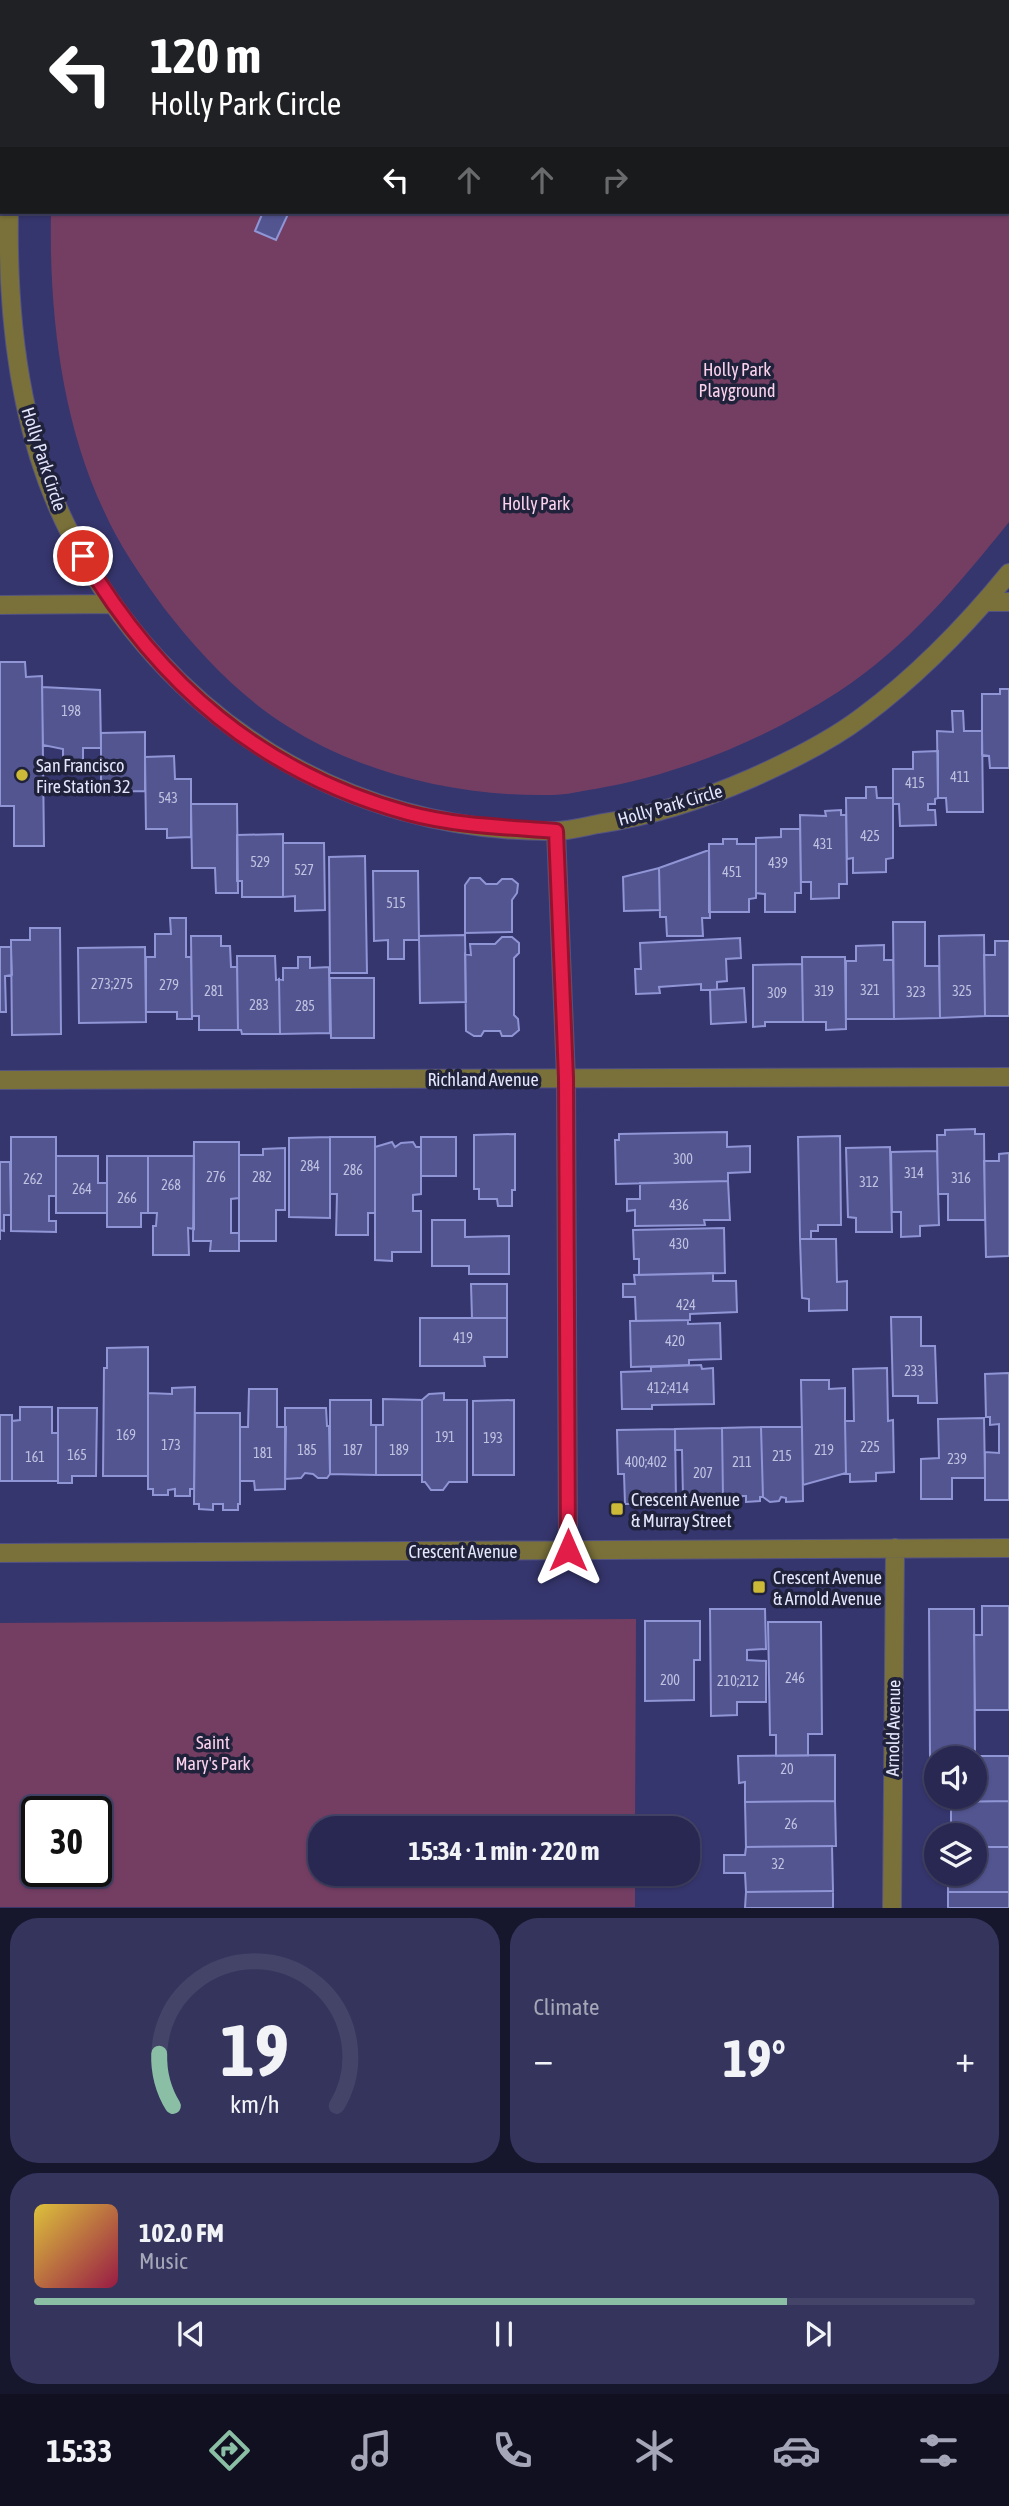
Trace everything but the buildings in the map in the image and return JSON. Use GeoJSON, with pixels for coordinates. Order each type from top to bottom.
{"type":"FeatureCollection","features":[{"type":"Feature","properties":{"kind":"street","name":"Holly Park Circle"},"geometry":{"type":"LineString","coordinates":[[9,214],[8,259],[13,329],[23,392],[42,462],[69,533],[111,604],[161,666],[214,715],[271,755],[337,789],[410,813],[485,826],[556,831],[651,814],[714,795],[790,762],[879,704],[926,665],[1009,573]]}},
{"type":"Feature","properties":{"kind":"street"},"geometry":{"type":"LineString","coordinates":[[985,602],[1009,602]]}},
{"type":"Feature","properties":{"kind":"street"},"geometry":{"type":"LineString","coordinates":[[0,605],[111,604]]}},
{"type":"Feature","properties":{"kind":"street"},"geometry":{"type":"LineString","coordinates":[[556,831],[566,1078],[568,1550]]}},
{"type":"Feature","properties":{"kind":"street","name":"Richland Avenue"},"geometry":{"type":"LineString","coordinates":[[0,1080],[1009,1077]]}},
{"type":"Feature","properties":{"kind":"street","name":"Arnold Avenue"},"geometry":{"type":"LineString","coordinates":[[891,1908],[895,1548]]}},
{"type":"Feature","properties":{"kind":"street","name":"Crescent Avenue"},"geometry":{"type":"LineString","coordinates":[[0,1553],[1009,1548]]}},
{"type":"Feature","properties":{"kind":"green space","name":"Holly Park"},"geometry":{"type":"Polygon","coordinates":[[[51,214],[1009,214],[1009,522],[930,614],[886,656],[838,692],[751,740],[659,774],[557,795],[484,792],[415,780],[348,758],[317,743],[252,701],[205,657],[177,625],[131,561],[110,524],[77,440],[61,364],[52,288],[51,214]]]}},
{"type":"Feature","properties":{"kind":"green space","name":"Saint Mary's Park"},"geometry":{"type":"Polygon","coordinates":[[[636,1619],[635,1816],[308,1816],[308,1886],[635,1886],[635,1907],[0,1907],[0,1623],[636,1619]]]}},
{"type":"Feature","properties":{"kind":"place","name":"San Francisco Fire Station 32"},"geometry":{"type":"Point","coordinates":[22,775]}},
{"type":"Feature","properties":{"kind":"place","name":"Crescent Avenue & Murray Street"},"geometry":{"type":"Point","coordinates":[617,1509]}},
{"type":"Feature","properties":{"kind":"place","name":"Crescent Avenue & Arnold Avenue"},"geometry":{"type":"Point","coordinates":[759,1587]}},
{"type":"Feature","properties":{"kind":"route"},"geometry":{"type":"LineString","coordinates":[[83,556],[111,604],[161,666],[214,715],[271,755],[337,789],[410,813],[485,826],[556,831],[566,1078],[568,1550]]}},
{"type":"Feature","properties":{"kind":"park label","name":"Holly Park Playground"},"geometry":{"type":"Point","coordinates":[737,379]}}]}
